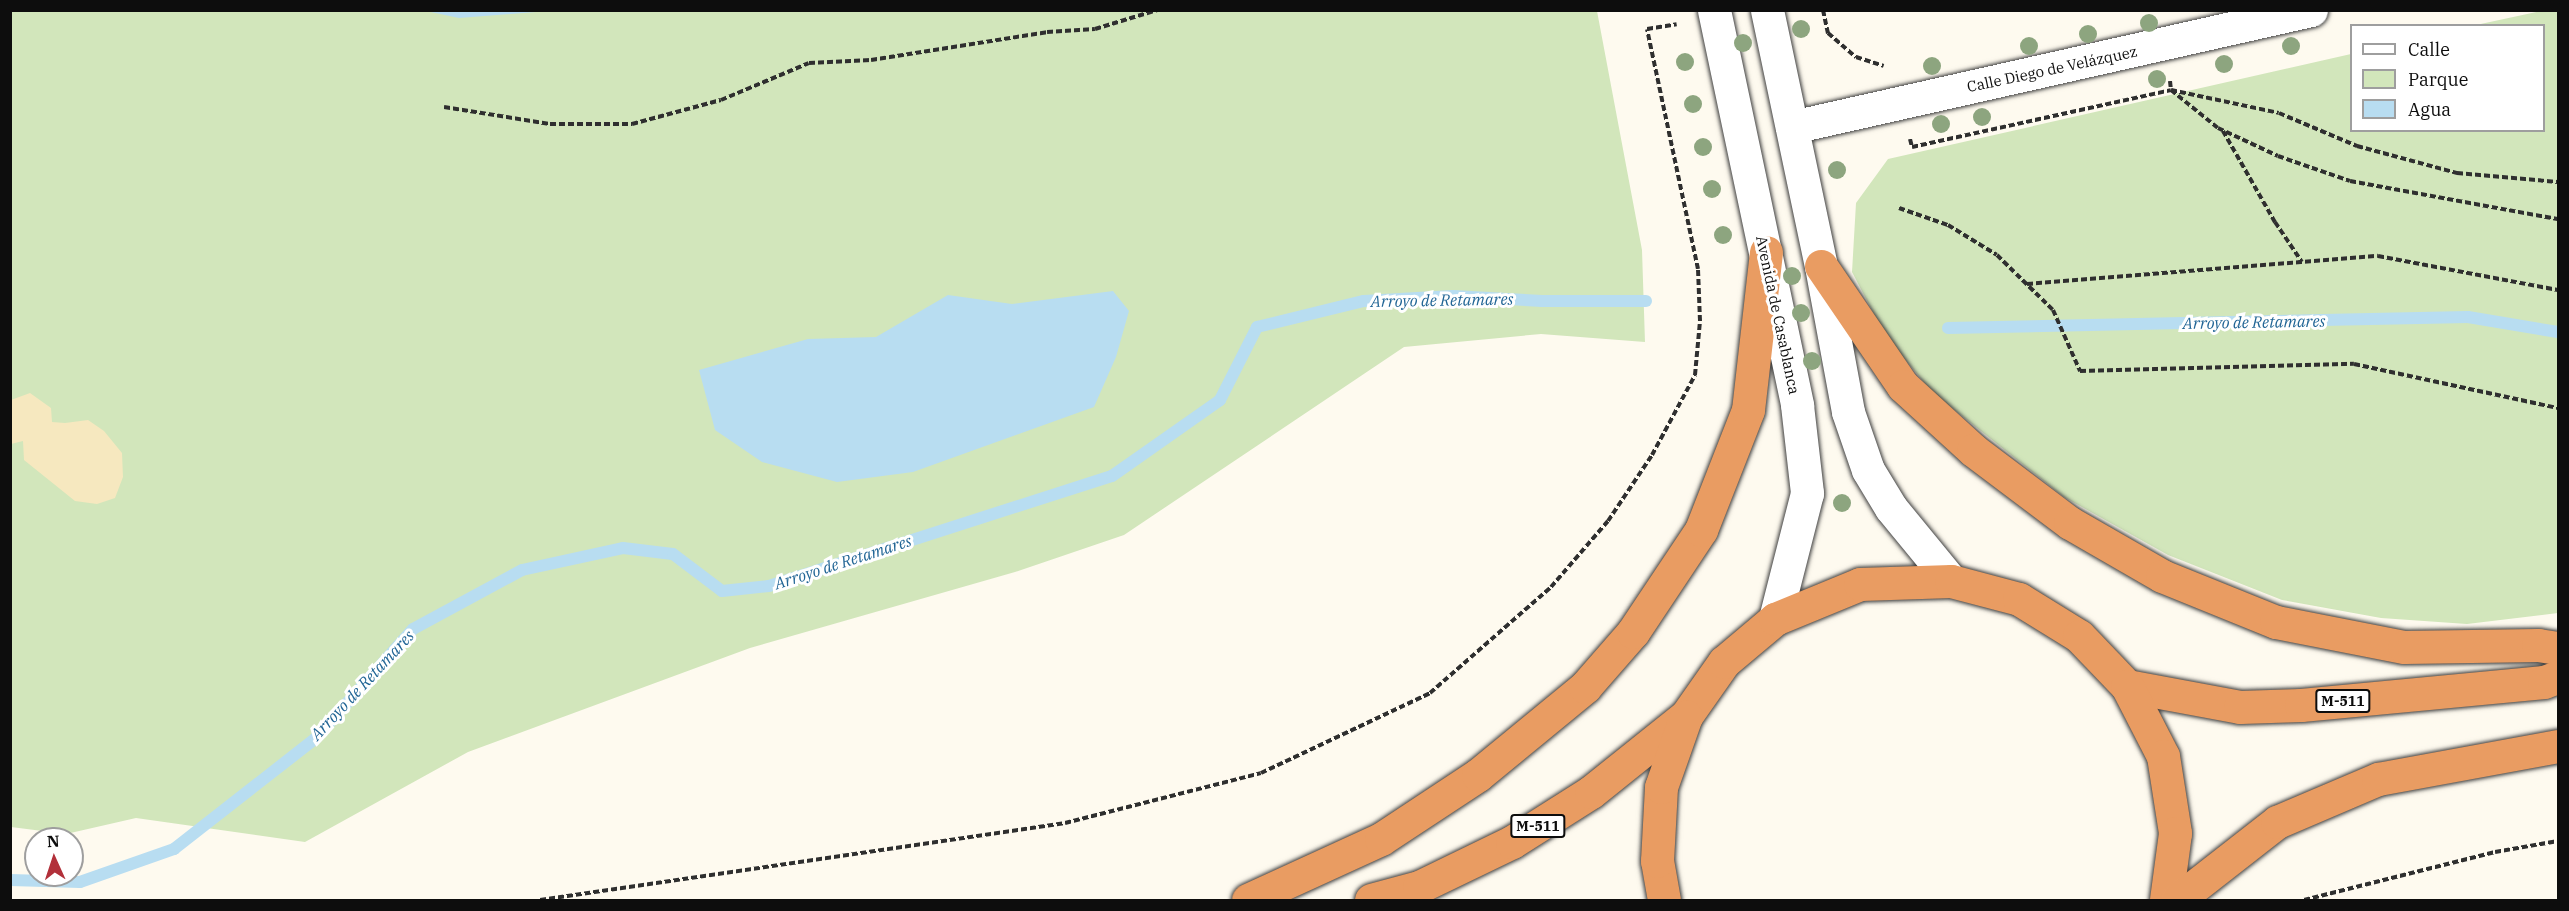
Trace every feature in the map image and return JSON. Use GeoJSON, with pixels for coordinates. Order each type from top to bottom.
{"type":"FeatureCollection","features":[{"type":"Feature","properties":{"kind":"highway"},"geometry":{"type":"LineString","coordinates":[[1248,900],[1381,839],[1478,775],[1585,687],[1634,632],[1701,530],[1748,410],[1766,252]]}},
{"type":"Feature","properties":{"kind":"highway"},"geometry":{"type":"LineString","coordinates":[[1821,266],[1903,386],[1973,450],[2070,523],[2162,576],[2276,622],[2404,647],[2538,645],[2559,648]]}},
{"type":"Feature","properties":{"kind":"highway","name":"M-511"},"geometry":{"type":"LineString","coordinates":[[1664,900],[1657,861],[1661,787],[1686,716],[1724,662],[1775,619],[1860,584],[1951,580],[2019,599],[2079,636],[2127,686],[2163,756],[2175,833],[2166,900]]}},
{"type":"Feature","properties":{"kind":"highway","name":"M-511"},"geometry":{"type":"LineString","coordinates":[[2127,686],[2240,707],[2313,704],[2544,682],[2559,677]]}},
{"type":"Feature","properties":{"kind":"highway","name":"M-511"},"geometry":{"type":"LineString","coordinates":[[1371,900],[1419,887],[1512,842],[1591,792],[1686,716]]}},
{"type":"Feature","properties":{"kind":"highway"},"geometry":{"type":"LineString","coordinates":[[2177,900],[2277,822],[2378,779],[2559,746]]}},
{"type":"Feature","properties":{"kind":"street","name":"Avenida de Casablanca"},"geometry":{"type":"LineString","coordinates":[[1714,10],[1797,405],[1807,493],[1775,619]]}},
{"type":"Feature","properties":{"kind":"street"},"geometry":{"type":"LineString","coordinates":[[1767,10],[1821,266],[1848,412],[1868,470],[1891,508],[1951,580]]}},
{"type":"Feature","properties":{"kind":"street","name":"Calle Diego de Velázquez"},"geometry":{"type":"LineString","coordinates":[[1792,127],[1903,100],[2311,10]]}},
{"type":"Feature","properties":{"kind":"path"},"geometry":{"type":"LineString","coordinates":[[444,107],[550,124],[632,124],[721,100],[809,63],[871,60],[1047,32],[1095,29],[1157,10]]}},
{"type":"Feature","properties":{"kind":"path"},"geometry":{"type":"LineString","coordinates":[[1823,10],[1828,33],[1856,57],[1882,64],[1889,70],[1903,100],[1912,147],[2171,90],[2279,113],[2357,146],[2457,172],[2559,182]]}},
{"type":"Feature","properties":{"kind":"path"},"geometry":{"type":"LineString","coordinates":[[540,900],[1065,823],[1261,773],[1431,693],[1551,587],[1608,521],[1652,455],[1695,375],[1700,321],[1698,269],[1647,29],[1677,24]]}},
{"type":"Feature","properties":{"kind":"path"},"geometry":{"type":"LineString","coordinates":[[2170,81],[2171,90],[2223,131],[2278,156],[2350,181],[2559,219]]}},
{"type":"Feature","properties":{"kind":"path"},"geometry":{"type":"LineString","coordinates":[[2223,131],[2275,222],[2302,262]]}},
{"type":"Feature","properties":{"kind":"path"},"geometry":{"type":"LineString","coordinates":[[1899,208],[1948,225],[1997,255],[2053,310],[2080,371],[2354,364],[2559,408]]}},
{"type":"Feature","properties":{"kind":"path"},"geometry":{"type":"LineString","coordinates":[[2026,284],[2378,256],[2559,290]]}},
{"type":"Feature","properties":{"kind":"path"},"geometry":{"type":"LineString","coordinates":[[2304,900],[2495,852],[2559,841]]}},
{"type":"Feature","properties":{"kind":"green space"},"geometry":{"type":"Polygon","coordinates":[[[11,11],[1597,11],[1642,250],[1645,342],[1541,334],[1404,347],[1124,535],[1015,572],[750,648],[468,752],[305,842],[136,818],[84,830],[84,827],[11,827],[11,11]]]}},
{"type":"Feature","properties":{"kind":"green space"},"geometry":{"type":"Polygon","coordinates":[[[2541,11],[2558,11],[2558,613],[2467,624],[2381,618],[2282,600],[2168,555],[2064,497],[1932,392],[1885,335],[1852,272],[1856,203],[1888,159],[2350,54],[2350,132],[2545,132],[2545,24],[2481,24],[2541,11]]]}},
{"type":"Feature","properties":{"kind":"sand"},"geometry":{"type":"Polygon","coordinates":[[[30,393],[51,408],[52,422],[88,420],[104,431],[122,453],[123,477],[115,498],[97,504],[75,501],[24,460],[23,441],[11,444],[11,400],[30,393]]]}},
{"type":"Feature","properties":{"kind":"water"},"geometry":{"type":"Polygon","coordinates":[[[426,10],[548,11],[459,18],[426,10]]]}},
{"type":"Feature","properties":{"kind":"water"},"geometry":{"type":"Polygon","coordinates":[[[1113,291],[1129,311],[1116,357],[1094,407],[913,472],[837,482],[762,462],[715,430],[699,370],[808,339],[876,337],[948,295],[1012,304],[1113,291]]]}},
{"type":"Feature","properties":{"kind":"waterway","name":"Arroyo de Retamares"},"geometry":{"type":"LineString","coordinates":[[10,880],[80,882],[174,849],[315,739],[413,629],[522,570],[623,548],[673,554],[722,591],[769,586],[1112,476],[1220,400],[1257,327],[1364,301],[1453,296],[1542,301],[1646,301]]}},
{"type":"Feature","properties":{"kind":"waterway","name":"Arroyo de Retamares"},"geometry":{"type":"LineString","coordinates":[[1948,328],[2468,317],[2558,332]]}}]}
